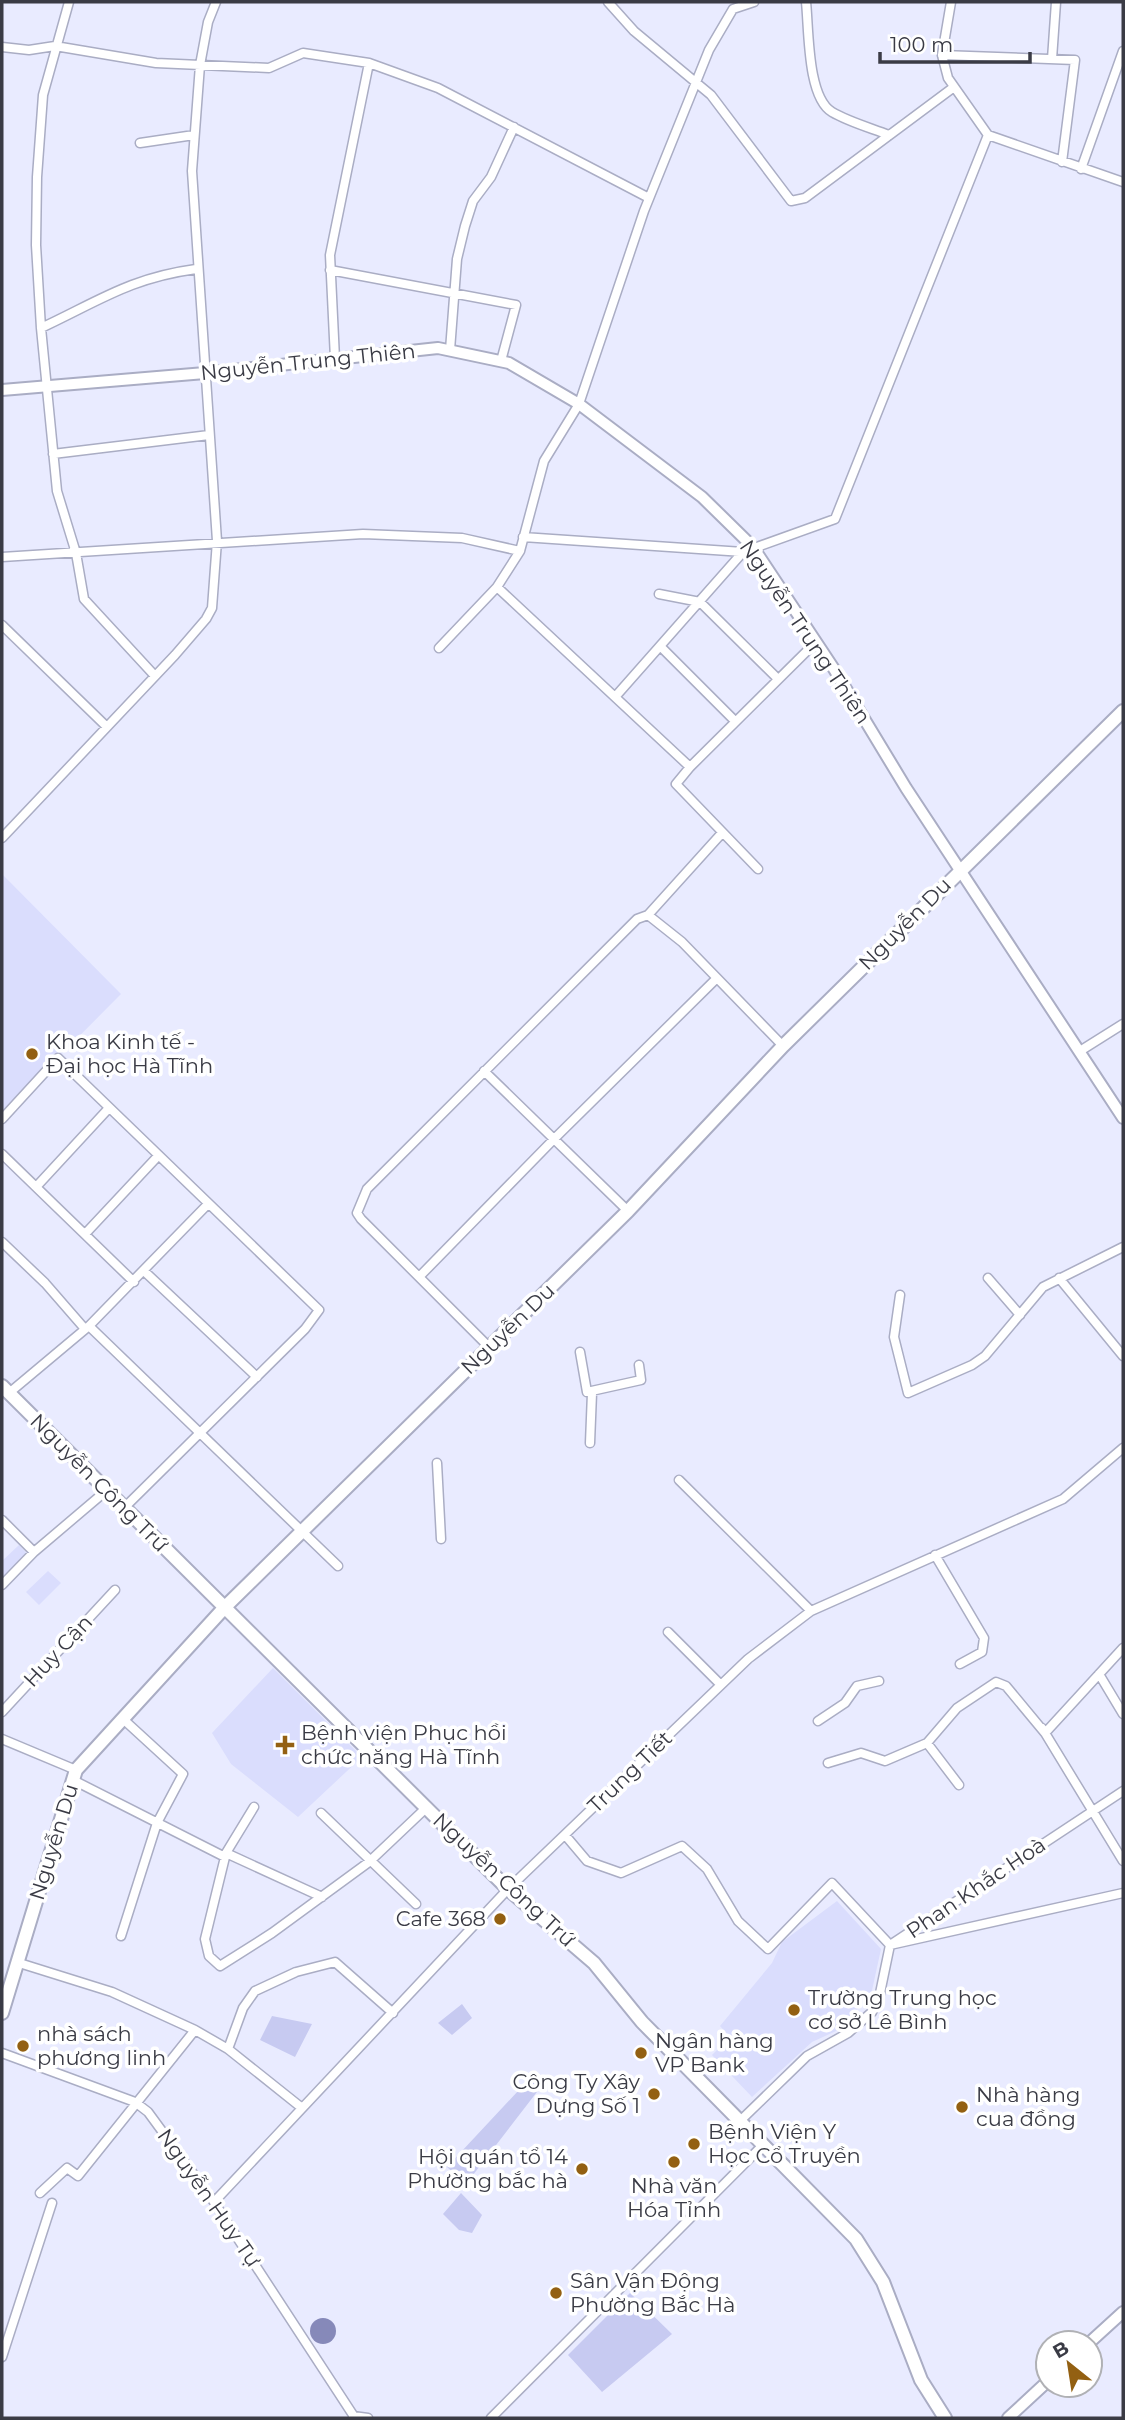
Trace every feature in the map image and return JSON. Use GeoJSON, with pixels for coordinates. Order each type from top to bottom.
{"type":"FeatureCollection","features":[{"type":"Feature","properties":{"kind":"main road","name":"Nguyễn Du"},"geometry":{"type":"LineString","coordinates":[[2,2013],[74,1775],[225,1607],[628,1211],[783,1046],[1123,711]]}},
{"type":"Feature","properties":{"kind":"main road","name":"Nguyễn Công Trứ"},"geometry":{"type":"LineString","coordinates":[[5,1390],[508,1889],[594,1963],[642,2022],[741,2120],[866,2254],[883,2282],[921,2380],[944,2418]]}},
{"type":"Feature","properties":{"kind":"street"},"geometry":{"type":"LineString","coordinates":[[2,838],[155,676],[206,619],[212,608],[217,541],[192,213],[194,135],[200,65],[208,22],[216,2]]}},
{"type":"Feature","properties":{"kind":"street"},"geometry":{"type":"LineString","coordinates":[[608,2],[624,22],[711,95],[790,201],[806,198],[954,88]]}},
{"type":"Feature","properties":{"kind":"street"},"geometry":{"type":"LineString","coordinates":[[723,2],[733,9]]}},
{"type":"Feature","properties":{"kind":"street"},"geometry":{"type":"LineString","coordinates":[[439,648],[497,587],[520,551],[544,461],[579,404],[649,198],[709,50],[733,9],[754,2]]}},
{"type":"Feature","properties":{"kind":"street"},"geometry":{"type":"LineString","coordinates":[[806,2],[815,83],[820,98],[831,111],[889,135]]}},
{"type":"Feature","properties":{"kind":"street"},"geometry":{"type":"LineString","coordinates":[[951,2],[942,55],[954,88],[988,135],[1081,169],[1123,181]]}},
{"type":"Feature","properties":{"kind":"street"},"geometry":{"type":"LineString","coordinates":[[1052,58],[1056,2]]}},
{"type":"Feature","properties":{"kind":"street"},"geometry":{"type":"LineString","coordinates":[[66,3],[43,95],[37,177],[36,245],[41,328],[57,491],[76,553],[84,599],[155,676]]}},
{"type":"Feature","properties":{"kind":"street"},"geometry":{"type":"LineString","coordinates":[[2,47],[29,50],[55,46],[156,63],[200,65],[269,68],[303,53],[369,63],[438,88],[649,198]]}},
{"type":"Feature","properties":{"kind":"street"},"geometry":{"type":"LineString","coordinates":[[1081,169],[1123,51]]}},
{"type":"Feature","properties":{"kind":"street"},"geometry":{"type":"LineString","coordinates":[[942,55],[1073,59],[1077,63],[1062,162]]}},
{"type":"Feature","properties":{"kind":"street"},"geometry":{"type":"LineString","coordinates":[[335,359],[330,270],[332,242],[369,63]]}},
{"type":"Feature","properties":{"kind":"street"},"geometry":{"type":"LineString","coordinates":[[450,350],[457,259],[473,201],[491,177],[514,127]]}},
{"type":"Feature","properties":{"kind":"street"},"geometry":{"type":"LineString","coordinates":[[139,143],[194,135]]}},
{"type":"Feature","properties":{"kind":"street"},"geometry":{"type":"LineString","coordinates":[[523,537],[748,550],[835,519],[988,135]]}},
{"type":"Feature","properties":{"kind":"street"},"geometry":{"type":"LineString","coordinates":[[41,328],[131,283],[155,275],[196,269]]}},
{"type":"Feature","properties":{"kind":"street"},"geometry":{"type":"LineString","coordinates":[[330,270],[516,305],[501,361]]}},
{"type":"Feature","properties":{"kind":"street","name":"Nguyễn Trung Thiên"},"geometry":{"type":"LineString","coordinates":[[2,390],[205,373],[438,348],[501,361],[579,404],[702,497],[748,550],[816,642],[906,788],[1123,1118]]}},
{"type":"Feature","properties":{"kind":"street"},"geometry":{"type":"LineString","coordinates":[[53,454],[209,435]]}},
{"type":"Feature","properties":{"kind":"street"},"geometry":{"type":"LineString","coordinates":[[2,557],[45,552],[118,552],[217,541],[363,534],[462,538],[520,551]]}},
{"type":"Feature","properties":{"kind":"street"},"geometry":{"type":"LineString","coordinates":[[615,697],[748,550]]}},
{"type":"Feature","properties":{"kind":"street"},"geometry":{"type":"LineString","coordinates":[[497,587],[690,767]]}},
{"type":"Feature","properties":{"kind":"street"},"geometry":{"type":"LineString","coordinates":[[659,594],[700,602],[777,678]]}},
{"type":"Feature","properties":{"kind":"street"},"geometry":{"type":"LineString","coordinates":[[2,625],[107,727]]}},
{"type":"Feature","properties":{"kind":"street"},"geometry":{"type":"LineString","coordinates":[[758,869],[676,784],[777,678],[816,642]]}},
{"type":"Feature","properties":{"kind":"street"},"geometry":{"type":"LineString","coordinates":[[661,647],[735,721]]}},
{"type":"Feature","properties":{"kind":"street"},"geometry":{"type":"LineString","coordinates":[[489,1347],[357,1213],[370,1185],[637,919],[648,915],[722,833]]}},
{"type":"Feature","properties":{"kind":"street"},"geometry":{"type":"LineString","coordinates":[[648,915],[682,942],[783,1046]]}},
{"type":"Feature","properties":{"kind":"street"},"geometry":{"type":"LineString","coordinates":[[419,1277],[554,1139],[718,978]]}},
{"type":"Feature","properties":{"kind":"street"},"geometry":{"type":"LineString","coordinates":[[1080,1051],[1123,1024]]}},
{"type":"Feature","properties":{"kind":"street"},"geometry":{"type":"LineString","coordinates":[[2,1119],[58,1058],[319,1310],[305,1329],[124,1507]]}},
{"type":"Feature","properties":{"kind":"street"},"geometry":{"type":"LineString","coordinates":[[484,1071],[628,1211]]}},
{"type":"Feature","properties":{"kind":"street"},"geometry":{"type":"LineString","coordinates":[[36,1187],[109,1108]]}},
{"type":"Feature","properties":{"kind":"street"},"geometry":{"type":"LineString","coordinates":[[2,1154],[134,1282]]}},
{"type":"Feature","properties":{"kind":"street"},"geometry":{"type":"LineString","coordinates":[[85,1234],[158,1156]]}},
{"type":"Feature","properties":{"kind":"street"},"geometry":{"type":"LineString","coordinates":[[5,1390],[87,1328],[208,1204]]}},
{"type":"Feature","properties":{"kind":"street"},"geometry":{"type":"LineString","coordinates":[[4,1247],[45,1283],[87,1328],[338,1566]]}},
{"type":"Feature","properties":{"kind":"street"},"geometry":{"type":"LineString","coordinates":[[900,1295],[894,1337],[908,1394],[972,1365],[985,1356],[1043,1287],[1123,1247]]}},
{"type":"Feature","properties":{"kind":"street"},"geometry":{"type":"LineString","coordinates":[[144,1271],[257,1377]]}},
{"type":"Feature","properties":{"kind":"street"},"geometry":{"type":"LineString","coordinates":[[988,1278],[1020,1315]]}},
{"type":"Feature","properties":{"kind":"street"},"geometry":{"type":"LineString","coordinates":[[1059,1278],[1123,1356]]}},
{"type":"Feature","properties":{"kind":"street"},"geometry":{"type":"LineString","coordinates":[[580,1352],[587,1392],[641,1380],[639,1365]]}},
{"type":"Feature","properties":{"kind":"street"},"geometry":{"type":"LineString","coordinates":[[590,1443],[592,1393]]}},
{"type":"Feature","properties":{"kind":"street","name":"Trung Tiết"},"geometry":{"type":"LineString","coordinates":[[214,2202],[508,1889],[748,1659],[811,1611],[1063,1499],[1123,1448]]}},
{"type":"Feature","properties":{"kind":"street"},"geometry":{"type":"LineString","coordinates":[[437,1463],[441,1539]]}},
{"type":"Feature","properties":{"kind":"street"},"geometry":{"type":"LineString","coordinates":[[679,1480],[811,1611]]}},
{"type":"Feature","properties":{"kind":"street"},"geometry":{"type":"LineString","coordinates":[[2,1585],[34,1552],[107,1490]]}},
{"type":"Feature","properties":{"kind":"street"},"geometry":{"type":"LineString","coordinates":[[2,1520],[34,1552]]}},
{"type":"Feature","properties":{"kind":"street"},"geometry":{"type":"LineString","coordinates":[[936,1555],[984,1638],[982,1652],[960,1664]]}},
{"type":"Feature","properties":{"kind":"street","name":"Huy Cận"},"geometry":{"type":"LineString","coordinates":[[2,1712],[115,1590]]}},
{"type":"Feature","properties":{"kind":"street"},"geometry":{"type":"LineString","coordinates":[[668,1632],[720,1684]]}},
{"type":"Feature","properties":{"kind":"street"},"geometry":{"type":"LineString","coordinates":[[1045,1733],[1123,1648]]}},
{"type":"Feature","properties":{"kind":"street"},"geometry":{"type":"LineString","coordinates":[[1099,1674],[1123,1714]]}},
{"type":"Feature","properties":{"kind":"street"},"geometry":{"type":"LineString","coordinates":[[818,1721],[841,1707],[857,1686],[879,1681]]}},
{"type":"Feature","properties":{"kind":"street"},"geometry":{"type":"LineString","coordinates":[[828,1763],[861,1753],[885,1761],[927,1743],[957,1708],[996,1682],[1006,1686],[1045,1733]]}},
{"type":"Feature","properties":{"kind":"street"},"geometry":{"type":"LineString","coordinates":[[1029,1708],[1123,1861]]}},
{"type":"Feature","properties":{"kind":"street"},"geometry":{"type":"LineString","coordinates":[[121,1936],[157,1822],[183,1774],[123,1719]]}},
{"type":"Feature","properties":{"kind":"street"},"geometry":{"type":"LineString","coordinates":[[2,1739],[74,1775],[157,1822],[322,1897]]}},
{"type":"Feature","properties":{"kind":"street"},"geometry":{"type":"LineString","coordinates":[[927,1743],[959,1785]]}},
{"type":"Feature","properties":{"kind":"street","name":"Phan Khắc Hoà"},"geometry":{"type":"LineString","coordinates":[[741,2120],[807,2056],[848,2033],[872,2012],[879,1998],[890,1945],[1123,1791]]}},
{"type":"Feature","properties":{"kind":"street"},"geometry":{"type":"LineString","coordinates":[[254,1807],[225,1855],[205,1939],[206,1951],[217,1965],[229,1962],[369,1862],[426,1808]]}},
{"type":"Feature","properties":{"kind":"street"},"geometry":{"type":"LineString","coordinates":[[321,1813],[369,1862],[416,1904]]}},
{"type":"Feature","properties":{"kind":"street"},"geometry":{"type":"LineString","coordinates":[[565,1835],[587,1861],[621,1873],[682,1846],[706,1869],[738,1922],[768,1949],[832,1883],[890,1945],[1123,1893]]}},
{"type":"Feature","properties":{"kind":"street"},"geometry":{"type":"LineString","coordinates":[[16,1962],[112,1992],[195,2030],[228,2049],[302,2108]]}},
{"type":"Feature","properties":{"kind":"street"},"geometry":{"type":"LineString","coordinates":[[228,2049],[243,2008],[255,1992],[272,1980],[330,1963],[335,1962],[344,1968],[393,2013]]}},
{"type":"Feature","properties":{"kind":"street"},"geometry":{"type":"LineString","coordinates":[[40,2193],[67,2168],[78,2176],[195,2030]]}},
{"type":"Feature","properties":{"kind":"street","name":"Nguyễn Huy Tự"},"geometry":{"type":"LineString","coordinates":[[2,2053],[135,2102],[162,2128],[214,2202],[354,2417]]}},
{"type":"Feature","properties":{"kind":"street"},"geometry":{"type":"LineString","coordinates":[[491,2418],[764,2144]]}},
{"type":"Feature","properties":{"kind":"street"},"geometry":{"type":"LineString","coordinates":[[2,2357],[52,2203]]}},
{"type":"Feature","properties":{"kind":"street"},"geometry":{"type":"LineString","coordinates":[[1104,2329],[1123,2312]]}},
{"type":"Feature","properties":{"kind":"street"},"geometry":{"type":"LineString","coordinates":[[1008,2418],[1034,2394]]}},
{"type":"Feature","properties":{"kind":"street"},"geometry":{"type":"LineString","coordinates":[[354,2417],[368,2418]]}},
{"type":"Feature","properties":{"kind":"shaded area","name":"Khoa Kinh tế - Đại học Hà Tĩnh"},"geometry":{"type":"Polygon","coordinates":[[[2,874],[121,994],[2,1114],[2,874]]]}},
{"type":"Feature","properties":{"kind":"shaded area"},"geometry":{"type":"Polygon","coordinates":[[[19,1545],[28,1555],[2,1579],[2,1561],[19,1545]]]}},
{"type":"Feature","properties":{"kind":"shaded area"},"geometry":{"type":"Polygon","coordinates":[[[48,1571],[61,1583],[39,1605],[26,1592],[48,1571]]]}},
{"type":"Feature","properties":{"kind":"shaded area","name":"Bệnh viện Phục hồi chức năng Hà Tĩnh"},"geometry":{"type":"Polygon","coordinates":[[[273,1668],[362,1757],[298,1817],[231,1764],[212,1733],[273,1668]]]}},
{"type":"Feature","properties":{"kind":"shaded area","name":"Trường Trung học cơ sở Lê Bình"},"geometry":{"type":"Polygon","coordinates":[[[837,1901],[881,1949],[871,1995],[836,2031],[812,2042],[752,2097],[712,2055],[730,2037],[720,2026],[772,1963],[782,1942],[837,1901]]]}},
{"type":"Feature","properties":{"kind":"shaded area"},"geometry":{"type":"Polygon","coordinates":[[[462,2004],[472,2018],[452,2035],[438,2023],[462,2004]]]}},
{"type":"Feature","properties":{"kind":"shaded area"},"geometry":{"type":"Polygon","coordinates":[[[272,2016],[312,2024],[295,2057],[260,2040],[272,2016]]]}},
{"type":"Feature","properties":{"kind":"shaded area"},"geometry":{"type":"Polygon","coordinates":[[[533,2075],[540,2088],[466,2184],[447,2167],[533,2075]]]}},
{"type":"Feature","properties":{"kind":"shaded area"},"geometry":{"type":"Polygon","coordinates":[[[461,2193],[482,2215],[472,2233],[459,2230],[443,2214],[461,2193]]]}},
{"type":"Feature","properties":{"kind":"shaded area"},"geometry":{"type":"Polygon","coordinates":[[[630,2293],[672,2334],[602,2392],[568,2355],[630,2293]]]}},
{"type":"Feature","properties":{"kind":"shaded area"},"geometry":{"type":"Polygon","coordinates":[[[323,2318],[332,2322],[336,2331],[332,2340],[323,2344],[314,2340],[310,2331],[314,2322],[323,2318]]]}},
{"type":"Feature","properties":{"kind":"place","name":"Khoa Kinh tế - Đại học Hà Tĩnh"},"geometry":{"type":"Point","coordinates":[32,1054]}},
{"type":"Feature","properties":{"kind":"place","name":"Bệnh viện Phục hồi chức năng Hà Tĩnh"},"geometry":{"type":"Point","coordinates":[285,1745]}},
{"type":"Feature","properties":{"kind":"place","name":"Cafe 368"},"geometry":{"type":"Point","coordinates":[500,1919]}},
{"type":"Feature","properties":{"kind":"place","name":"Trường Trung học cơ sở Lê Bình"},"geometry":{"type":"Point","coordinates":[794,2010]}},
{"type":"Feature","properties":{"kind":"place","name":"nhà sách phương linh"},"geometry":{"type":"Point","coordinates":[23,2046]}},
{"type":"Feature","properties":{"kind":"place","name":"Ngân hàng VP Bank"},"geometry":{"type":"Point","coordinates":[641,2053]}},
{"type":"Feature","properties":{"kind":"place","name":"Công Ty Xây Dựng Số 1"},"geometry":{"type":"Point","coordinates":[654,2094]}},
{"type":"Feature","properties":{"kind":"place","name":"Nhà hàng cua đồng"},"geometry":{"type":"Point","coordinates":[962,2107]}},
{"type":"Feature","properties":{"kind":"place","name":"Bệnh Viện Y Học Cổ Truyền"},"geometry":{"type":"Point","coordinates":[694,2144]}},
{"type":"Feature","properties":{"kind":"place","name":"Nhà văn Hóa Tỉnh"},"geometry":{"type":"Point","coordinates":[674,2162]}},
{"type":"Feature","properties":{"kind":"place","name":"Hội quán tổ 14 Phường bắc hà"},"geometry":{"type":"Point","coordinates":[582,2169]}},
{"type":"Feature","properties":{"kind":"place","name":"Sân Vận Động Phường Bắc Hà"},"geometry":{"type":"Point","coordinates":[556,2293]}}]}
